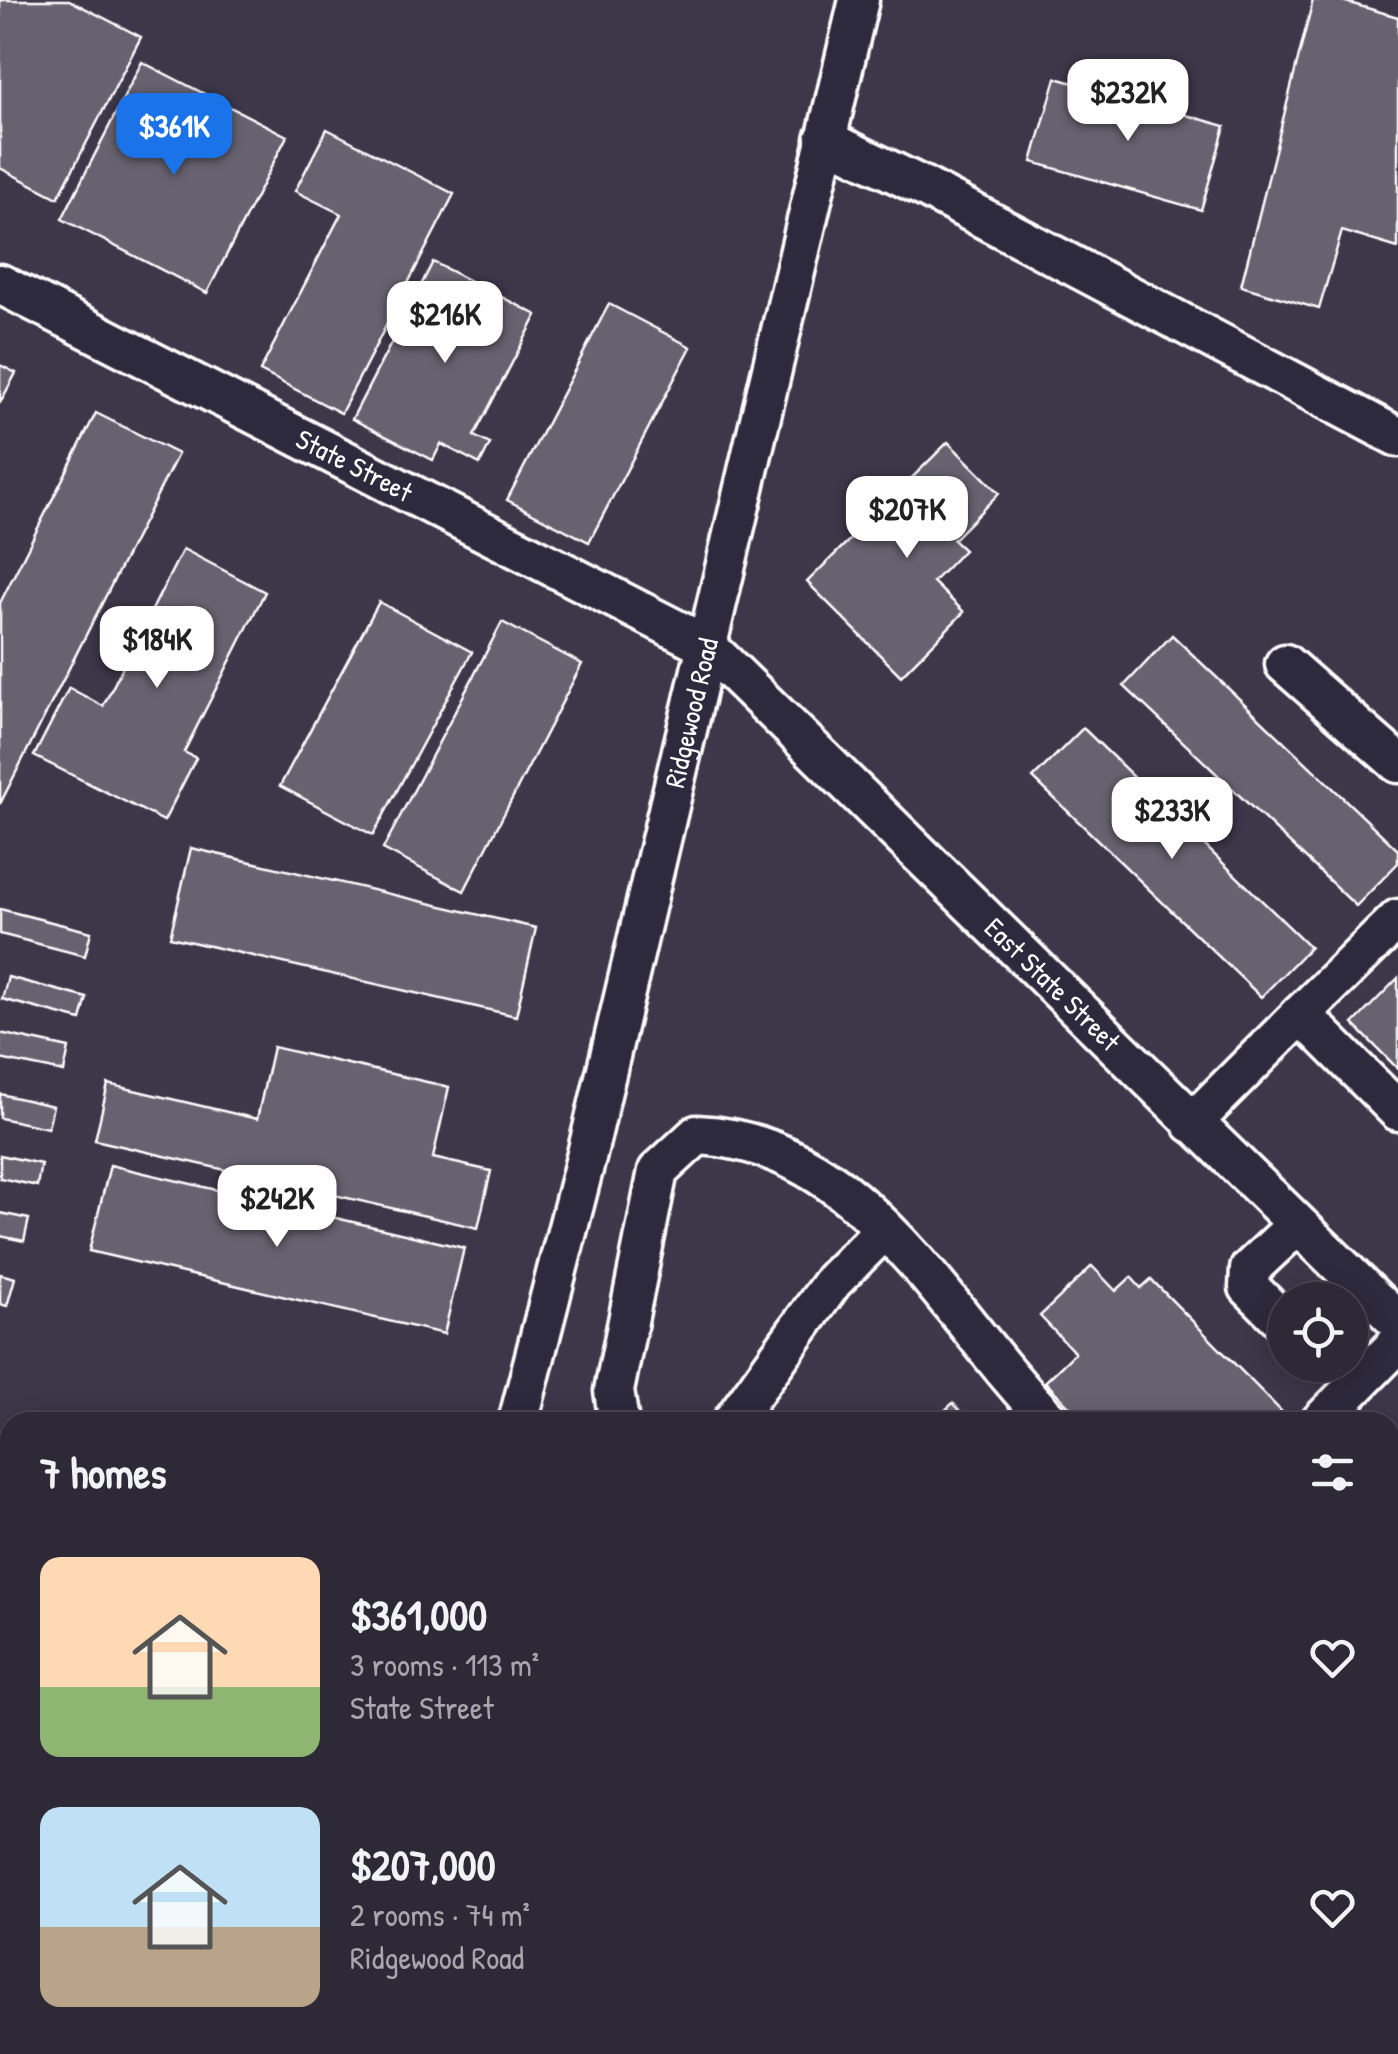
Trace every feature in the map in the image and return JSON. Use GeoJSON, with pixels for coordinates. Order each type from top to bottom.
{"type":"FeatureCollection","features":[{"type":"Feature","properties":{"kind":"street","name":"Ridgewood Road"},"geometry":{"type":"LineString","coordinates":[[521,1412],[587,1154],[859,0]]}},
{"type":"Feature","properties":{"kind":"street"},"geometry":{"type":"LineString","coordinates":[[824,139],[1398,437]]}},
{"type":"Feature","properties":{"kind":"street","name":"State Street"},"geometry":{"type":"LineString","coordinates":[[0,284],[706,644]]}},
{"type":"Feature","properties":{"kind":"street","name":"East State Street"},"geometry":{"type":"LineString","coordinates":[[706,644],[1398,1322]]}},
{"type":"Feature","properties":{"kind":"street"},"geometry":{"type":"LineString","coordinates":[[1285,664],[1398,762]]}},
{"type":"Feature","properties":{"kind":"street"},"geometry":{"type":"LineString","coordinates":[[1192,1124],[1398,918]]}},
{"type":"Feature","properties":{"kind":"street"},"geometry":{"type":"LineString","coordinates":[[1301,1014],[1398,1111]]}},
{"type":"Feature","properties":{"kind":"street"},"geometry":{"type":"LineString","coordinates":[[617,1412],[614,1391],[658,1172],[678,1148],[697,1135],[728,1136],[784,1155],[830,1183],[915,1256],[1043,1412]]}},
{"type":"Feature","properties":{"kind":"street"},"geometry":{"type":"LineString","coordinates":[[1268,1306],[1249,1287],[1250,1270],[1297,1225]]}},
{"type":"Feature","properties":{"kind":"street"},"geometry":{"type":"LineString","coordinates":[[739,1412],[833,1281],[884,1230]]}},
{"type":"Feature","properties":{"kind":"street"},"geometry":{"type":"LineString","coordinates":[[1368,1361],[1398,1343]]}},
{"type":"Feature","properties":{"kind":"street"},"geometry":{"type":"LineString","coordinates":[[1324,1412],[1338,1382]]}},
{"type":"Feature","properties":{"kind":"building"},"geometry":{"type":"Polygon","coordinates":[[[0,0],[69,0],[141,37],[58,198],[0,168],[0,0]]]}},
{"type":"Feature","properties":{"kind":"building"},"geometry":{"type":"Polygon","coordinates":[[[1313,0],[1339,0],[1398,17],[1398,248],[1342,231],[1319,309],[1241,286],[1313,0]]]}},
{"type":"Feature","properties":{"kind":"building"},"geometry":{"type":"Polygon","coordinates":[[[142,62],[287,136],[207,293],[62,219],[142,62]]]}},
{"type":"Feature","properties":{"kind":"building"},"geometry":{"type":"Polygon","coordinates":[[[1056,78],[1225,126],[1201,210],[1032,162],[1056,78]]]}},
{"type":"Feature","properties":{"kind":"building"},"geometry":{"type":"Polygon","coordinates":[[[327,129],[454,194],[341,413],[260,371],[341,214],[295,191],[327,129]]]}},
{"type":"Feature","properties":{"kind":"building"},"geometry":{"type":"Polygon","coordinates":[[[433,262],[537,315],[474,436],[490,444],[480,464],[441,444],[433,460],[352,419],[433,262]]]}},
{"type":"Feature","properties":{"kind":"building"},"geometry":{"type":"Polygon","coordinates":[[[609,304],[691,347],[589,542],[507,500],[609,304]]]}},
{"type":"Feature","properties":{"kind":"building"},"geometry":{"type":"Polygon","coordinates":[[[0,365],[16,373],[0,403],[0,365]]]}},
{"type":"Feature","properties":{"kind":"building"},"geometry":{"type":"Polygon","coordinates":[[[96,413],[178,454],[0,804],[0,603],[96,413]]]}},
{"type":"Feature","properties":{"kind":"building"},"geometry":{"type":"Polygon","coordinates":[[[948,442],[999,493],[953,540],[964,550],[933,582],[964,612],[901,676],[807,582],[948,442]]]}},
{"type":"Feature","properties":{"kind":"building"},"geometry":{"type":"Polygon","coordinates":[[[183,549],[265,592],[184,752],[196,758],[164,821],[34,756],[69,688],[103,706],[183,549]]]}},
{"type":"Feature","properties":{"kind":"building"},"geometry":{"type":"Polygon","coordinates":[[[379,602],[472,652],[373,835],[280,786],[379,602]]]}},
{"type":"Feature","properties":{"kind":"building"},"geometry":{"type":"Polygon","coordinates":[[[502,622],[582,664],[464,891],[383,849],[502,622]]]}},
{"type":"Feature","properties":{"kind":"building"},"geometry":{"type":"Polygon","coordinates":[[[1172,635],[1398,850],[1398,863],[1356,906],[1124,686],[1172,635]]]}},
{"type":"Feature","properties":{"kind":"building"},"geometry":{"type":"Polygon","coordinates":[[[1083,728],[1310,947],[1261,997],[1033,778],[1083,728]]]}},
{"type":"Feature","properties":{"kind":"building"},"geometry":{"type":"Polygon","coordinates":[[[191,848],[536,928],[516,1016],[170,937],[191,848]]]}},
{"type":"Feature","properties":{"kind":"building"},"geometry":{"type":"Polygon","coordinates":[[[0,909],[91,932],[85,956],[0,934],[0,909]]]}},
{"type":"Feature","properties":{"kind":"building"},"geometry":{"type":"Polygon","coordinates":[[[8,977],[87,998],[81,1020],[2,999],[8,977]]]}},
{"type":"Feature","properties":{"kind":"building"},"geometry":{"type":"Polygon","coordinates":[[[1398,978],[1398,1069],[1353,1024],[1398,978]]]}},
{"type":"Feature","properties":{"kind":"building"},"geometry":{"type":"Polygon","coordinates":[[[0,1033],[69,1048],[64,1072],[0,1059],[0,1033]]]}},
{"type":"Feature","properties":{"kind":"building"},"geometry":{"type":"Polygon","coordinates":[[[273,1047],[449,1087],[433,1158],[491,1171],[478,1228],[95,1140],[108,1084],[257,1119],[273,1047]]]}},
{"type":"Feature","properties":{"kind":"building"},"geometry":{"type":"Polygon","coordinates":[[[0,1094],[53,1106],[48,1128],[0,1118],[0,1094]]]}},
{"type":"Feature","properties":{"kind":"building"},"geometry":{"type":"Polygon","coordinates":[[[0,1155],[41,1164],[37,1186],[0,1178],[0,1155]]]}},
{"type":"Feature","properties":{"kind":"building"},"geometry":{"type":"Polygon","coordinates":[[[110,1165],[464,1248],[444,1334],[89,1251],[110,1165]]]}},
{"type":"Feature","properties":{"kind":"building"},"geometry":{"type":"Polygon","coordinates":[[[0,1213],[29,1219],[24,1241],[0,1236],[0,1213]]]}},
{"type":"Feature","properties":{"kind":"building"},"geometry":{"type":"Polygon","coordinates":[[[1092,1266],[1116,1291],[1131,1277],[1141,1288],[1151,1279],[1282,1412],[1075,1412],[1045,1382],[1075,1353],[1040,1316],[1092,1266]]]}},
{"type":"Feature","properties":{"kind":"building"},"geometry":{"type":"Polygon","coordinates":[[[0,1274],[15,1278],[7,1306],[0,1304],[0,1274]]]}},
{"type":"Feature","properties":{"kind":"building"},"geometry":{"type":"Polygon","coordinates":[[[953,1403],[962,1412],[943,1412],[953,1403]]]}}]}
